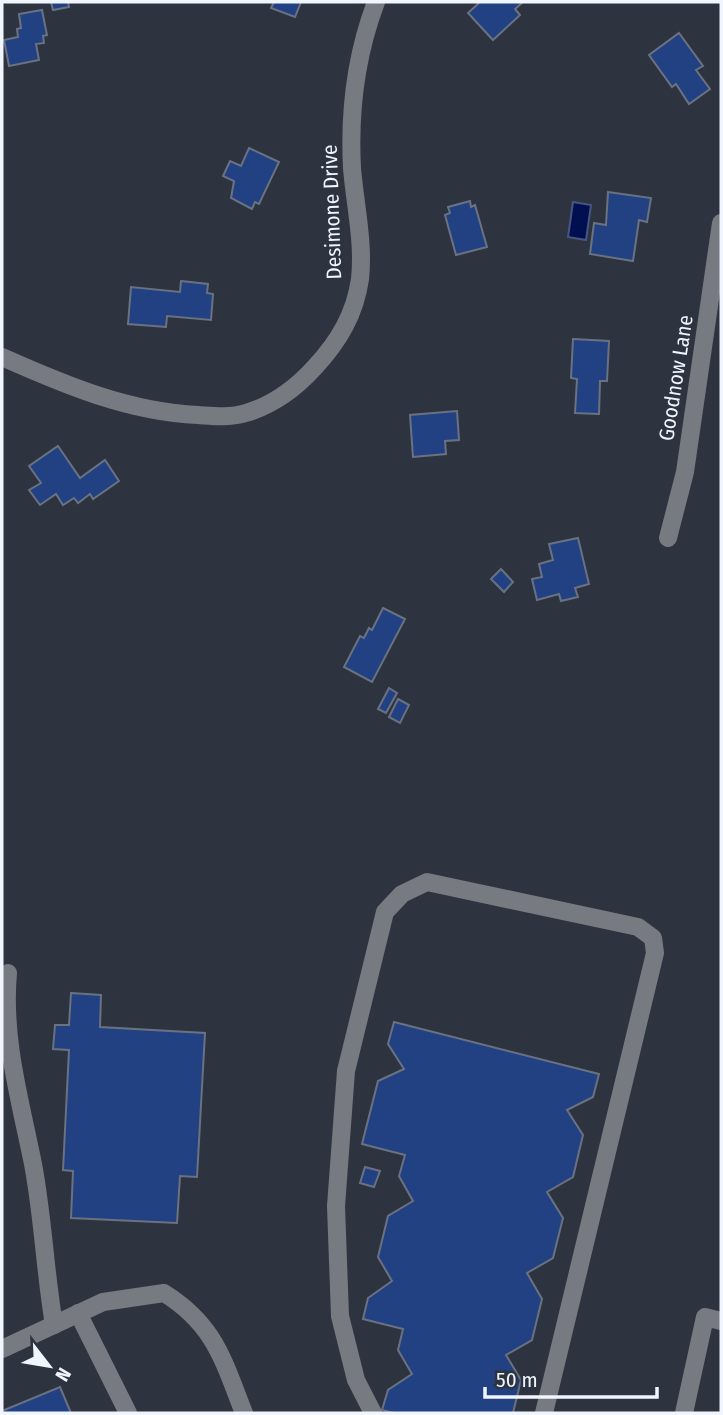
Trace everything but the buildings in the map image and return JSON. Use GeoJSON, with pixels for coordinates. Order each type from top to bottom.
{"type":"FeatureCollection","features":[{"type":"Feature","properties":{"kind":"street","name":"Desimone Drive"},"geometry":{"type":"LineString","coordinates":[[2,357],[121,404],[173,414],[243,414],[275,400],[304,379],[329,352],[346,326],[356,301],[360,277],[360,233],[352,170],[352,105],[364,34],[376,2]]}},
{"type":"Feature","properties":{"kind":"street","name":"Goodnow Lane"},"geometry":{"type":"LineString","coordinates":[[668,538],[685,472],[721,223]]}},
{"type":"Feature","properties":{"kind":"street"},"geometry":{"type":"LineString","coordinates":[[373,1413],[356,1380],[340,1316],[336,1206],[346,1071],[385,912],[402,894],[427,882],[638,927],[653,938],[655,953],[544,1413]]}},
{"type":"Feature","properties":{"kind":"street"},"geometry":{"type":"LineString","coordinates":[[8,973],[5,1008],[9,1054],[33,1167],[54,1325]]}},
{"type":"Feature","properties":{"kind":"street"},"geometry":{"type":"LineString","coordinates":[[2,1349],[103,1302],[164,1293],[190,1309],[208,1330],[244,1413]]}},
{"type":"Feature","properties":{"kind":"street"},"geometry":{"type":"LineString","coordinates":[[78,1313],[128,1413]]}},
{"type":"Feature","properties":{"kind":"street"},"geometry":{"type":"LineString","coordinates":[[684,1413],[705,1317],[721,1321]]}},
{"type":"Feature","properties":{"kind":"shaded area"},"geometry":{"type":"Polygon","coordinates":[[[573,202],[591,205],[586,240],[568,237],[573,202]]]}}]}
